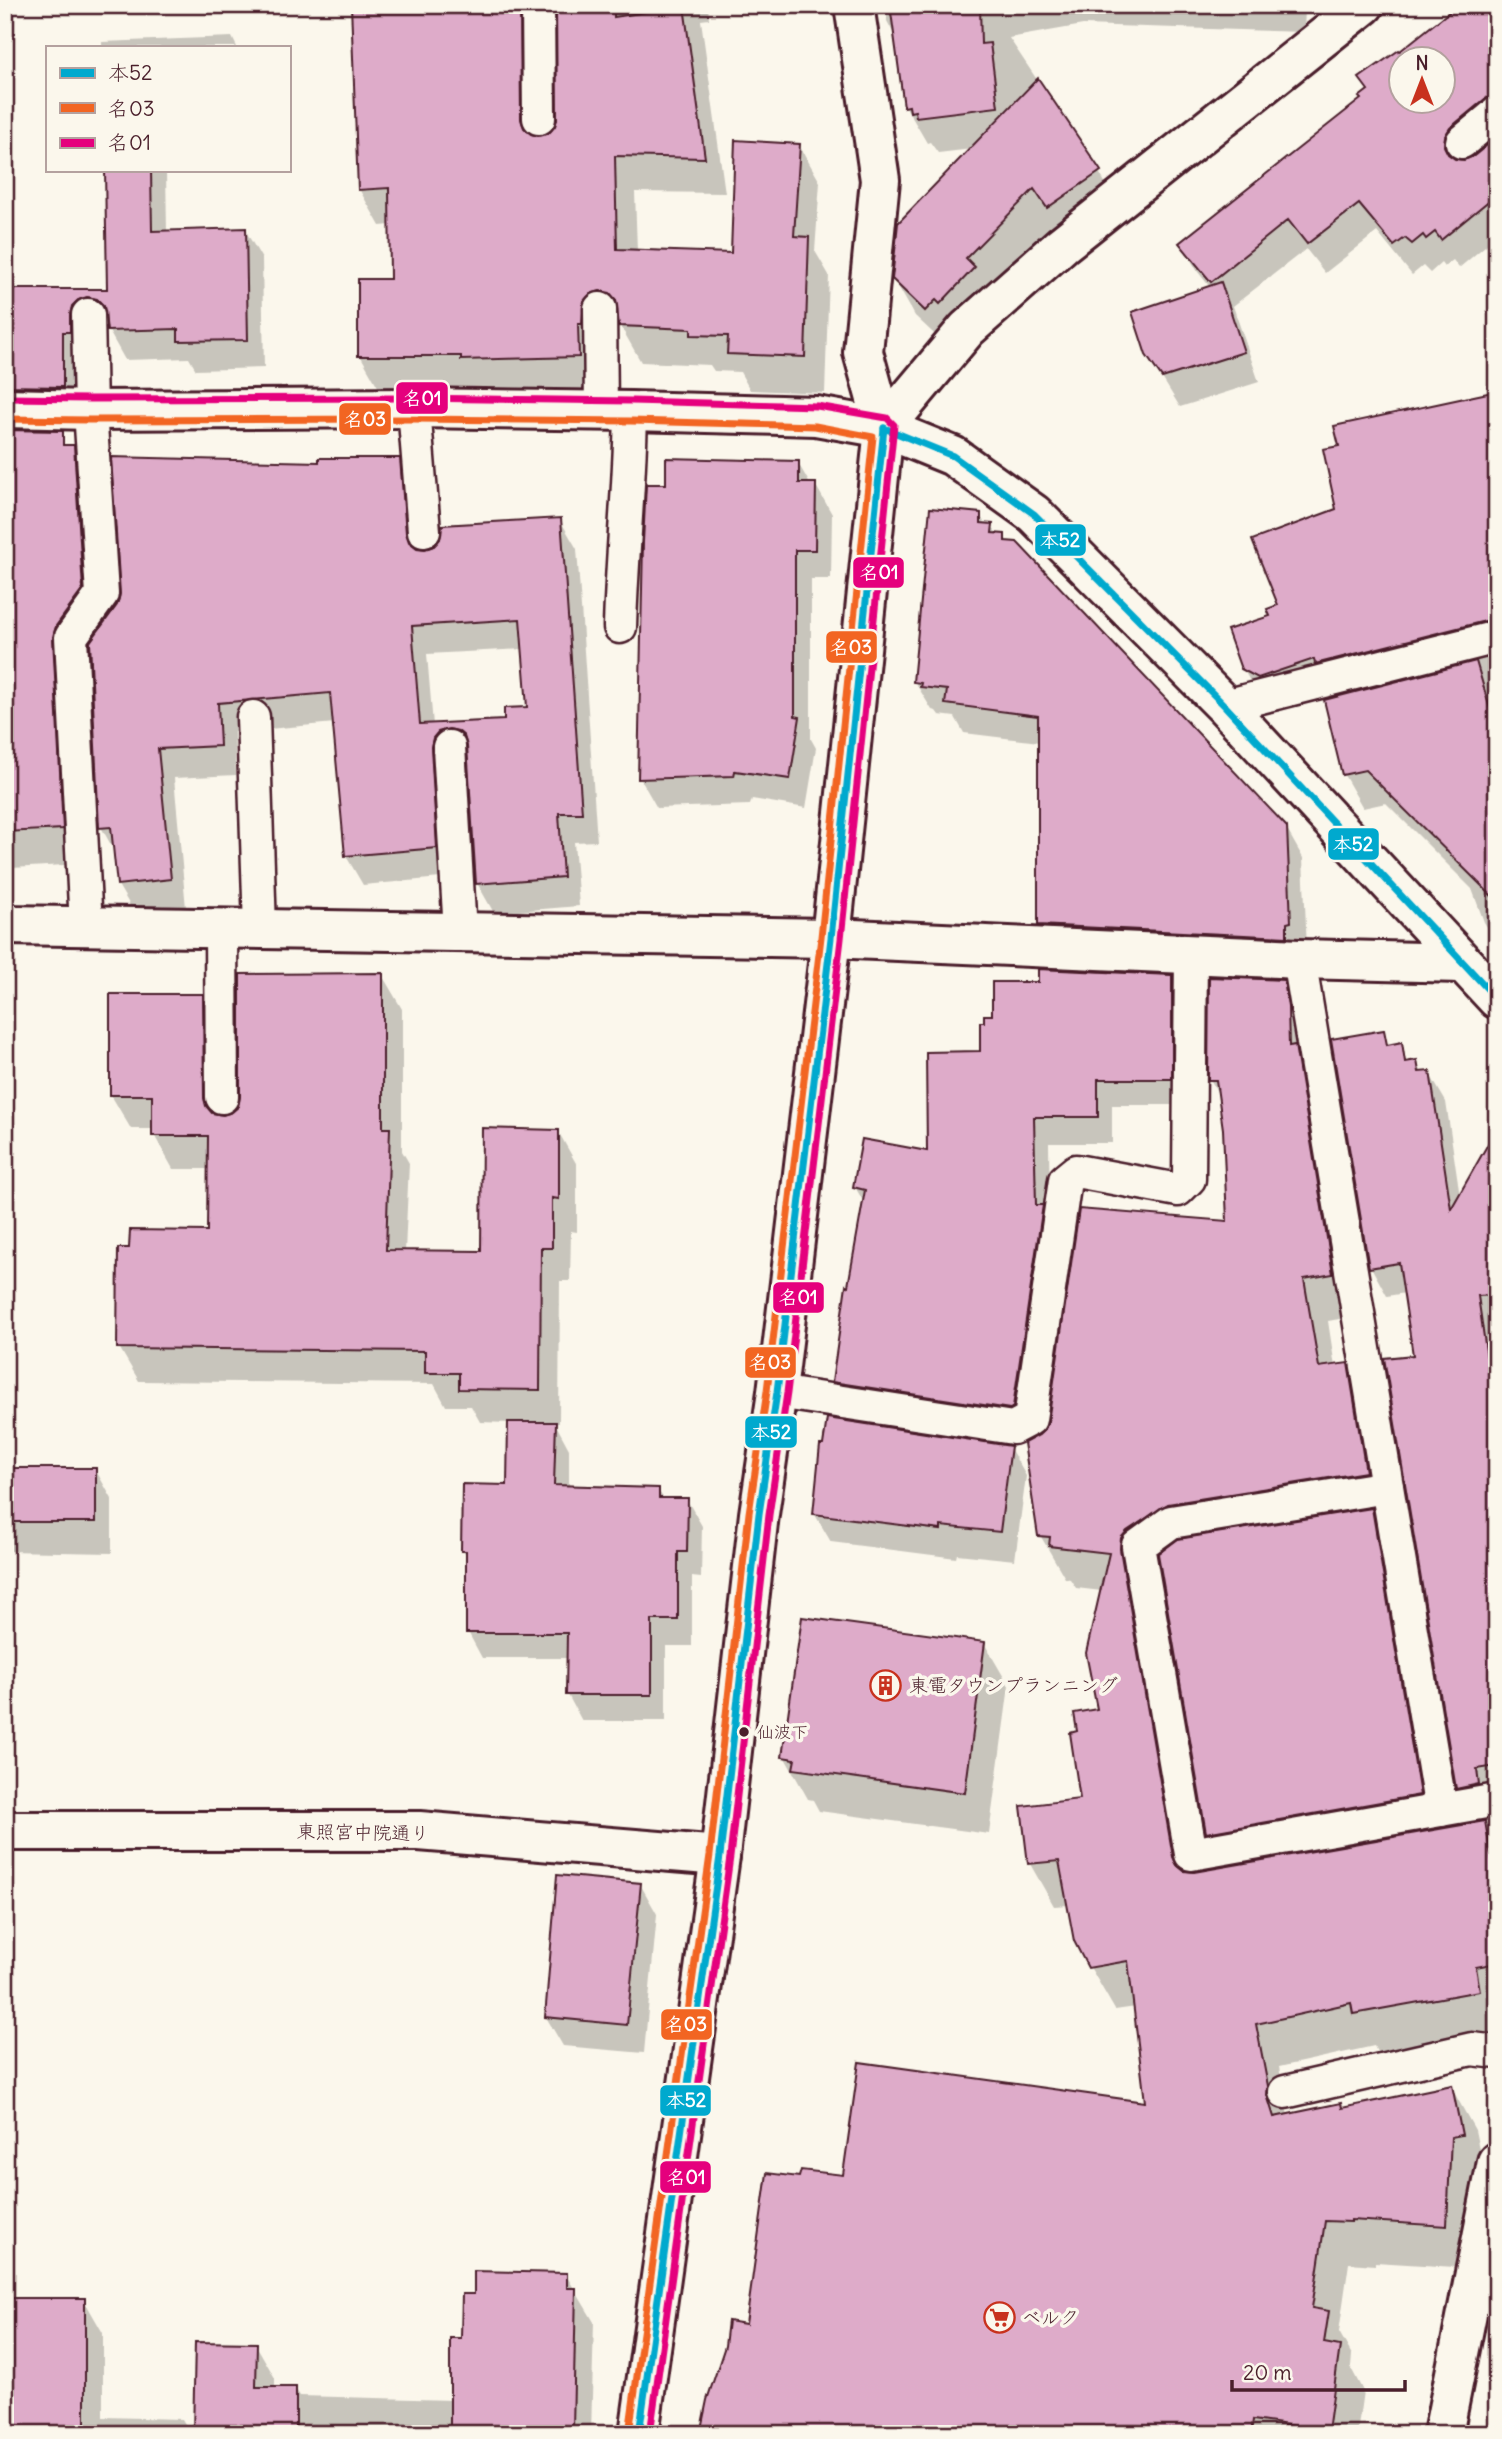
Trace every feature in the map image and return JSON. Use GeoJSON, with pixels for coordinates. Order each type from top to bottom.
{"type":"FeatureCollection","features":[{"type":"Feature","properties":{"kind":"street"},"geometry":{"type":"LineString","coordinates":[[639,2434],[720,1856],[759,1514],[777,1392],[831,938],[884,428],[863,352],[880,180],[854,5]]}},
{"type":"Feature","properties":{"kind":"street"},"geometry":{"type":"LineString","coordinates":[[884,428],[967,329],[1062,245],[1364,5]]}},
{"type":"Feature","properties":{"kind":"street"},"geometry":{"type":"LineString","coordinates":[[5,408],[616,411],[817,416],[884,428],[953,456],[1034,514],[1225,706],[1497,999]]}},
{"type":"Feature","properties":{"kind":"street"},"geometry":{"type":"LineString","coordinates":[[5,925],[831,938],[1299,959],[1462,963]]}},
{"type":"Feature","properties":{"kind":"street","name":"東照宮中院通り"},"geometry":{"type":"LineString","coordinates":[[5,1831],[419,1831],[720,1856]]}},
{"type":"Feature","properties":{"kind":"street"},"geometry":{"type":"LineString","coordinates":[[1443,2434],[1497,2162]]}},
{"type":"Feature","properties":{"kind":"lane"},"geometry":{"type":"LineString","coordinates":[[538,5],[539,118]]}},
{"type":"Feature","properties":{"kind":"lane"},"geometry":{"type":"LineString","coordinates":[[1462,142],[1497,113]]}},
{"type":"Feature","properties":{"kind":"lane"},"geometry":{"type":"LineString","coordinates":[[600,309],[616,411],[630,474],[621,573],[620,627]]}},
{"type":"Feature","properties":{"kind":"lane"},"geometry":{"type":"LineString","coordinates":[[86,926],[71,637],[102,594],[90,410],[88,316]]}},
{"type":"Feature","properties":{"kind":"lane"},"geometry":{"type":"LineString","coordinates":[[414,408],[424,531]]}},
{"type":"Feature","properties":{"kind":"lane"},"geometry":{"type":"LineString","coordinates":[[1225,706],[1497,638]]}},
{"type":"Feature","properties":{"kind":"lane"},"geometry":{"type":"LineString","coordinates":[[253,717],[260,929]]}},
{"type":"Feature","properties":{"kind":"lane"},"geometry":{"type":"LineString","coordinates":[[449,747],[460,932]]}},
{"type":"Feature","properties":{"kind":"lane"},"geometry":{"type":"LineString","coordinates":[[221,928],[222,1097]]}},
{"type":"Feature","properties":{"kind":"lane"},"geometry":{"type":"LineString","coordinates":[[777,1392],[1013,1428],[1031,1419],[1065,1180],[1076,1171],[1178,1190],[1189,1179],[1191,954]]}},
{"type":"Feature","properties":{"kind":"lane"},"geometry":{"type":"LineString","coordinates":[[1299,959],[1441,1810]]}},
{"type":"Feature","properties":{"kind":"lane"},"geometry":{"type":"LineString","coordinates":[[1387,1487],[1171,1522],[1138,1546],[1191,1854],[1497,1800]]}},
{"type":"Feature","properties":{"kind":"lane"},"geometry":{"type":"LineString","coordinates":[[1285,2092],[1472,2049],[1497,2052]]}},
{"type":"Feature","properties":{"kind":"building"},"geometry":{"type":"Polygon","coordinates":[[[351,5],[520,5],[521,119],[524,128],[538,136],[549,133],[557,119],[556,5],[614,5],[614,17],[684,6],[705,158],[615,156],[617,249],[731,253],[735,140],[800,144],[794,236],[809,237],[805,357],[727,354],[728,336],[691,335],[691,329],[619,326],[616,300],[610,293],[600,291],[590,294],[584,301],[582,324],[578,324],[579,357],[461,360],[461,356],[358,356],[358,279],[390,279],[389,188],[358,190],[351,5]]]}},
{"type":"Feature","properties":{"kind":"building"},"geometry":{"type":"Polygon","coordinates":[[[890,5],[980,5],[981,44],[990,43],[998,107],[916,117],[915,111],[910,112],[909,106],[904,107],[890,5]]]}},
{"type":"Feature","properties":{"kind":"building"},"geometry":{"type":"Polygon","coordinates":[[[1458,5],[1497,5],[1497,95],[1485,99],[1450,128],[1445,136],[1444,146],[1448,154],[1455,159],[1464,160],[1474,156],[1497,137],[1497,194],[1441,240],[1435,232],[1426,239],[1423,235],[1412,244],[1405,238],[1394,246],[1359,204],[1307,244],[1288,220],[1211,282],[1179,243],[1361,99],[1359,97],[1368,90],[1359,78],[1386,59],[1386,116],[1456,116],[1456,46],[1406,46],[1458,5]]]}},
{"type":"Feature","properties":{"kind":"building"},"geometry":{"type":"Polygon","coordinates":[[[1038,78],[1101,171],[1047,208],[1034,189],[966,258],[975,267],[940,304],[936,300],[925,311],[892,279],[898,223],[1038,78]]]}},
{"type":"Feature","properties":{"kind":"building"},"geometry":{"type":"Polygon","coordinates":[[[105,172],[151,172],[152,231],[246,228],[248,340],[178,341],[178,329],[107,331],[104,306],[97,299],[87,297],[72,306],[70,332],[63,332],[63,387],[5,386],[5,289],[107,289],[105,172]]]}},
{"type":"Feature","properties":{"kind":"building"},"geometry":{"type":"Polygon","coordinates":[[[1221,282],[1244,352],[1162,378],[1146,355],[1132,312],[1221,282]]]}},
{"type":"Feature","properties":{"kind":"building"},"geometry":{"type":"Polygon","coordinates":[[[1497,391],[1497,618],[1315,664],[1314,659],[1258,678],[1241,669],[1227,630],[1270,616],[1267,609],[1278,605],[1252,540],[1336,509],[1323,449],[1339,446],[1334,426],[1497,391]]]}},
{"type":"Feature","properties":{"kind":"building"},"geometry":{"type":"Polygon","coordinates":[[[5,430],[63,431],[63,445],[74,445],[83,589],[56,626],[53,638],[63,829],[5,832],[5,430]]]}},
{"type":"Feature","properties":{"kind":"building"},"geometry":{"type":"Polygon","coordinates":[[[111,457],[319,462],[319,458],[400,458],[406,533],[409,542],[417,548],[434,546],[440,539],[442,525],[561,518],[582,813],[559,813],[563,877],[476,884],[467,746],[464,736],[449,729],[438,732],[431,747],[437,848],[345,856],[330,693],[218,703],[220,746],[158,749],[171,879],[117,885],[111,827],[99,828],[90,642],[117,605],[120,594],[111,457]],[[520,619],[412,626],[420,724],[504,720],[504,708],[527,707],[520,619]]]}},
{"type":"Feature","properties":{"kind":"building"},"geometry":{"type":"Polygon","coordinates":[[[666,458],[799,461],[799,483],[816,483],[815,550],[795,550],[795,716],[800,717],[790,779],[735,771],[734,776],[638,779],[646,484],[666,484],[666,458]]]}},
{"type":"Feature","properties":{"kind":"building"},"geometry":{"type":"Polygon","coordinates":[[[930,508],[981,513],[981,523],[993,524],[992,533],[1005,534],[1005,541],[1017,542],[1287,827],[1291,922],[1287,923],[1287,937],[1038,925],[1038,716],[945,704],[947,690],[920,687],[921,683],[913,682],[930,508]]]}},
{"type":"Feature","properties":{"kind":"building"},"geometry":{"type":"Polygon","coordinates":[[[1476,661],[1497,733],[1497,901],[1365,770],[1342,775],[1324,700],[1476,661]]]}},
{"type":"Feature","properties":{"kind":"building"},"geometry":{"type":"Polygon","coordinates":[[[1038,969],[1172,975],[1172,1079],[1098,1079],[1098,1117],[1034,1117],[1036,1205],[1043,1205],[1013,1407],[1010,1409],[832,1382],[846,1285],[848,1286],[865,1190],[853,1187],[862,1139],[927,1151],[926,1052],[980,1051],[980,1022],[984,1022],[984,1015],[992,1015],[992,982],[1038,982],[1038,969]]]}},
{"type":"Feature","properties":{"kind":"building"},"geometry":{"type":"Polygon","coordinates":[[[383,973],[383,1128],[390,1128],[386,1250],[481,1251],[482,1128],[559,1130],[559,1199],[552,1198],[552,1248],[541,1248],[540,1390],[459,1389],[459,1373],[425,1373],[425,1351],[117,1348],[118,1248],[129,1248],[130,1230],[207,1231],[208,1136],[152,1136],[152,1095],[110,1095],[110,994],[203,994],[204,1098],[212,1113],[223,1115],[238,1107],[240,1097],[240,974],[383,973]]]}},
{"type":"Feature","properties":{"kind":"building"},"geometry":{"type":"Polygon","coordinates":[[[1209,977],[1284,980],[1289,1046],[1295,1045],[1333,1274],[1304,1279],[1319,1367],[1348,1363],[1366,1472],[1168,1504],[1127,1531],[1121,1538],[1120,1549],[1173,1857],[1184,1871],[1194,1872],[1485,1821],[1497,1890],[1497,1914],[1489,1915],[1497,1963],[1476,1967],[1480,1991],[1353,2014],[1351,2003],[1256,2024],[1268,2086],[1267,2095],[1274,2117],[1341,2103],[1342,2108],[1452,2085],[1462,2135],[1451,2137],[1447,2226],[1325,2221],[1312,2308],[1329,2311],[1324,2343],[1340,2346],[1328,2431],[1253,2420],[1251,2434],[700,2434],[707,2400],[725,2346],[728,2321],[746,2324],[767,2173],[799,2177],[801,2170],[843,2175],[859,2062],[1145,2102],[1128,1961],[1088,1968],[1074,1941],[1059,1861],[1028,1864],[1021,1806],[1080,1799],[1070,1733],[1077,1731],[1074,1713],[1097,1709],[1086,1653],[1109,1553],[1049,1546],[1050,1537],[1038,1536],[1024,1443],[1039,1435],[1048,1422],[1079,1209],[1227,1221],[1223,1129],[1216,1080],[1208,1080],[1209,977]]]}},
{"type":"Feature","properties":{"kind":"building"},"geometry":{"type":"Polygon","coordinates":[[[1384,1030],[1387,1045],[1402,1042],[1405,1062],[1417,1060],[1419,1072],[1430,1071],[1451,1209],[1497,1128],[1497,1295],[1478,1296],[1497,1427],[1497,1766],[1477,1769],[1479,1784],[1456,1789],[1384,1358],[1413,1355],[1399,1263],[1369,1268],[1331,1039],[1384,1030]]]}},
{"type":"Feature","properties":{"kind":"building"},"geometry":{"type":"Polygon","coordinates":[[[827,1418],[1011,1446],[1000,1532],[941,1526],[941,1530],[813,1514],[820,1445],[823,1445],[827,1418]]]}},
{"type":"Feature","properties":{"kind":"building"},"geometry":{"type":"Polygon","coordinates":[[[508,1422],[556,1422],[554,1485],[659,1488],[659,1498],[688,1498],[687,1552],[678,1552],[678,1620],[652,1620],[652,1695],[566,1695],[567,1633],[466,1633],[466,1551],[461,1551],[462,1484],[507,1485],[508,1422]]]}},
{"type":"Feature","properties":{"kind":"building"},"geometry":{"type":"Polygon","coordinates":[[[5,1468],[96,1468],[96,1522],[5,1522],[5,1468]]]}},
{"type":"Feature","properties":{"kind":"building"},"geometry":{"type":"Polygon","coordinates":[[[1372,1508],[1420,1795],[1206,1833],[1158,1554],[1178,1539],[1372,1508]]]}},
{"type":"Feature","properties":{"kind":"building","name":"東電タウンプランニング"},"geometry":{"type":"Polygon","coordinates":[[[802,1617],[985,1642],[965,1793],[793,1769],[795,1759],[782,1757],[802,1617]]]}},
{"type":"Feature","properties":{"kind":"building"},"geometry":{"type":"Polygon","coordinates":[[[557,1875],[641,1883],[627,2025],[545,2017],[557,1875]]]}},
{"type":"Feature","properties":{"kind":"building"},"geometry":{"type":"Polygon","coordinates":[[[474,2271],[567,2273],[567,2288],[576,2288],[573,2429],[564,2429],[564,2434],[450,2434],[450,2338],[461,2338],[462,2294],[474,2294],[474,2271]]]}},
{"type":"Feature","properties":{"kind":"building"},"geometry":{"type":"Polygon","coordinates":[[[5,2298],[85,2298],[85,2434],[5,2434],[5,2298]]]}},
{"type":"Feature","properties":{"kind":"building"},"geometry":{"type":"Polygon","coordinates":[[[195,2342],[257,2343],[256,2387],[296,2387],[296,2434],[193,2434],[195,2342]]]}},
{"type":"Feature","properties":{"kind":"transit line","name":"名01"},"geometry":{"type":"LineString","coordinates":[[5,398],[414,398],[817,406],[887,418],[894,425],[841,939],[787,1393],[769,1515],[730,1857],[650,2434]]}},
{"type":"Feature","properties":{"kind":"transit line","name":"名03"},"geometry":{"type":"LineString","coordinates":[[5,419],[631,421],[815,426],[873,437],[821,937],[767,1391],[749,1513],[710,1855],[629,2433]]}},
{"type":"Feature","properties":{"kind":"transit line","name":"本52"},"geometry":{"type":"LineString","coordinates":[[884,428],[953,456],[1034,514],[1225,706],[1497,999]]}},
{"type":"Feature","properties":{"kind":"transit line","name":"本52"},"geometry":{"type":"LineString","coordinates":[[639,2434],[720,1856],[759,1514],[777,1392],[831,938],[884,428]]}},
{"type":"Feature","properties":{"kind":"place","name":"東電タウンプランニング"},"geometry":{"type":"Point","coordinates":[886,1685]}},
{"type":"Feature","properties":{"kind":"place","name":"仙波下"},"geometry":{"type":"Point","coordinates":[744,1732]}},
{"type":"Feature","properties":{"kind":"place","name":"ベルク"},"geometry":{"type":"Point","coordinates":[999,2317]}}]}
